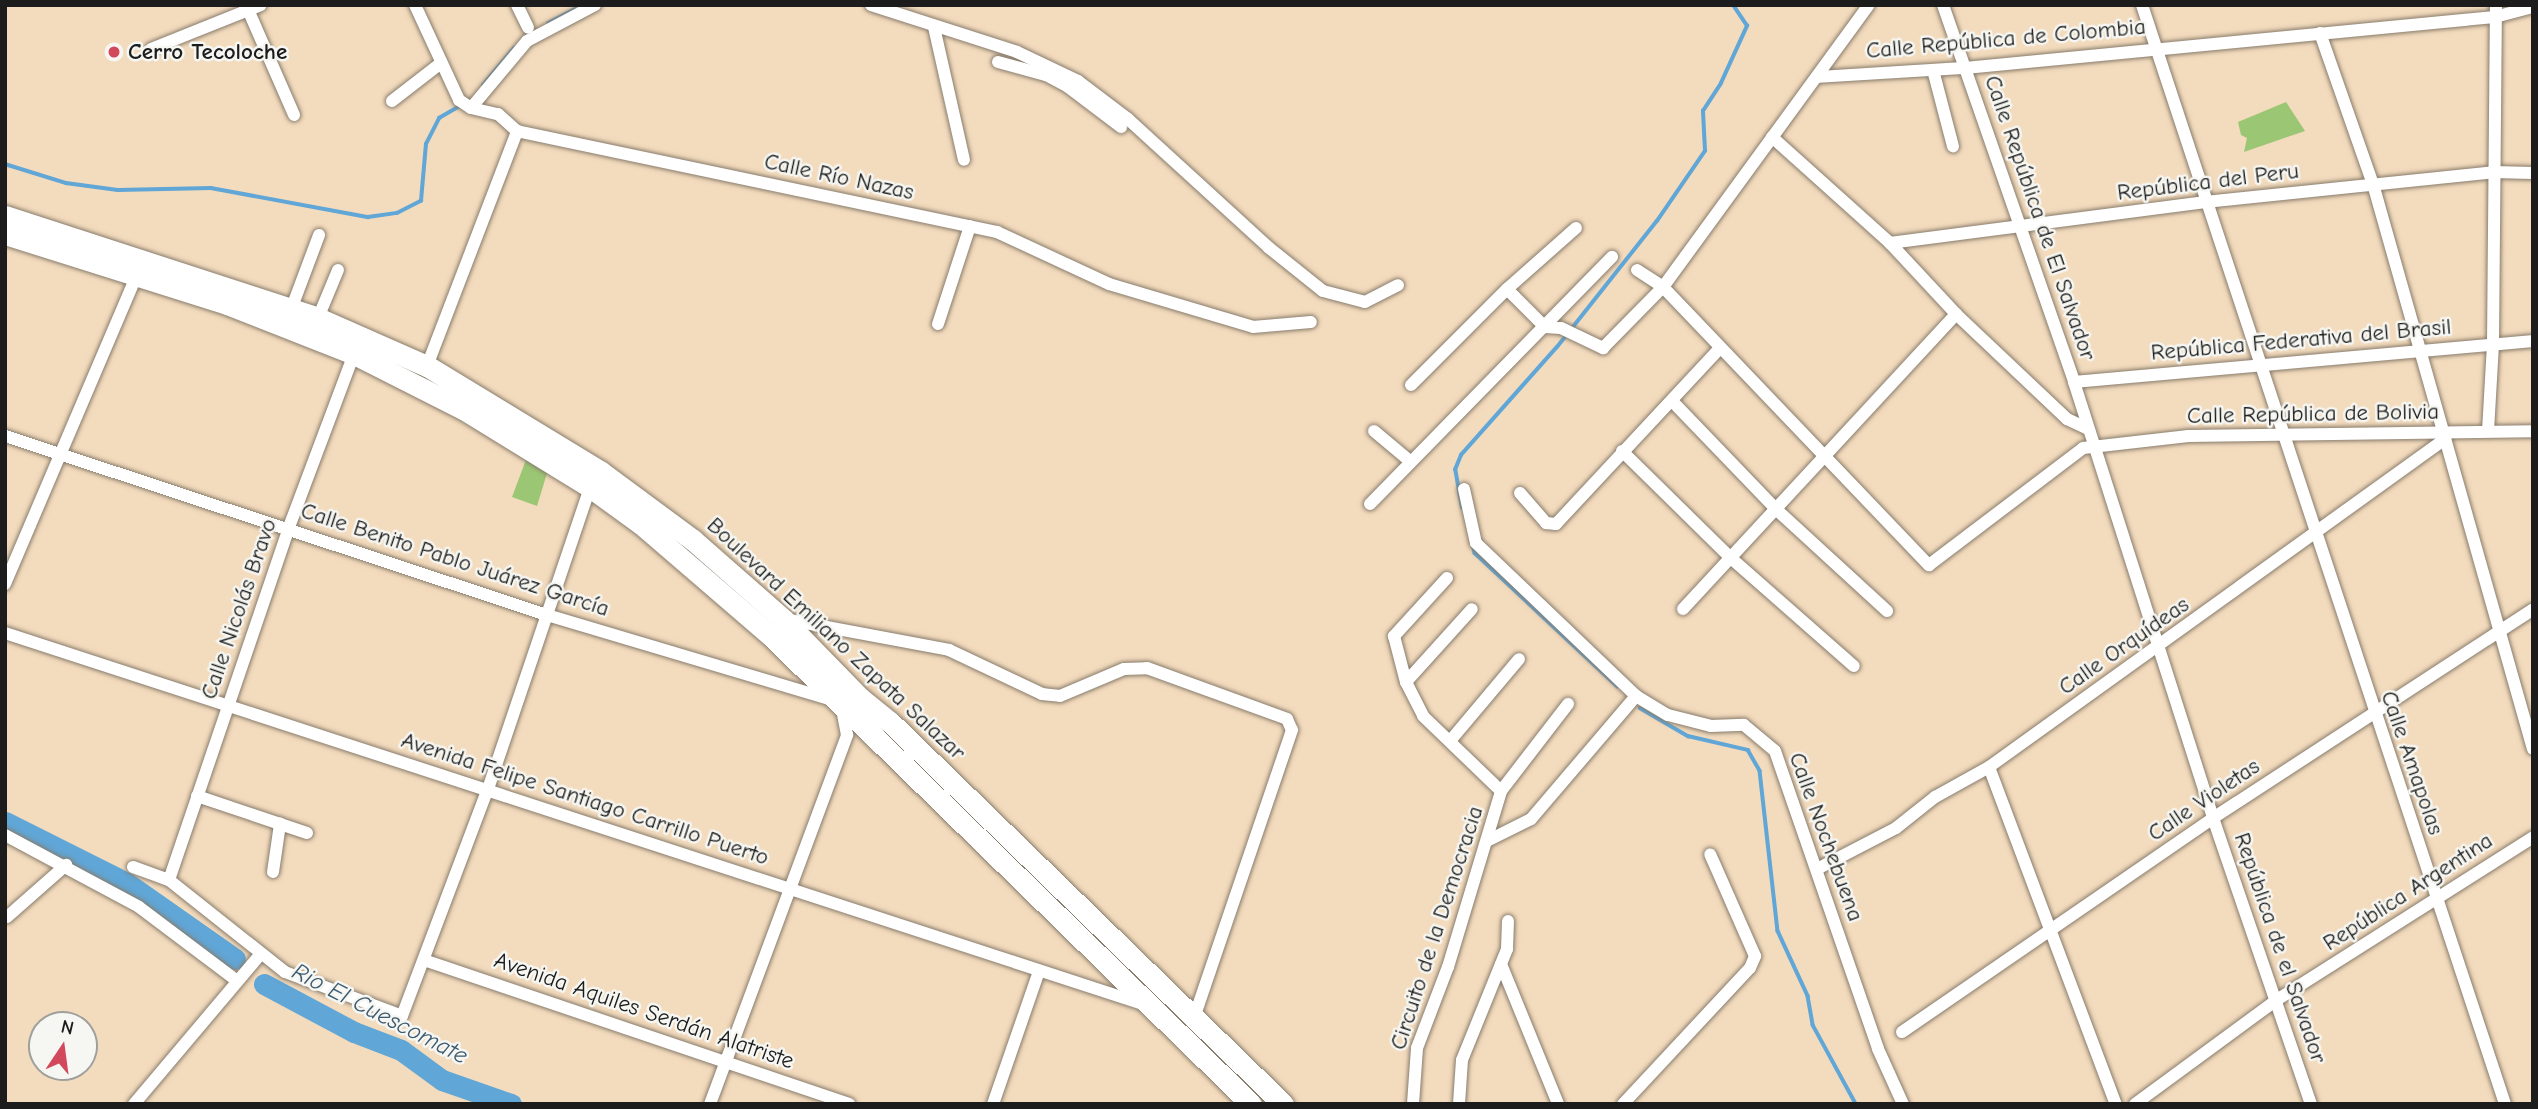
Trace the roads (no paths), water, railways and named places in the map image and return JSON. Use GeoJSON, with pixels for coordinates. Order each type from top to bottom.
{"type":"FeatureCollection","features":[{"type":"Feature","properties":{"kind":"main road","name":"Boulevard Emiliano Zapata Salazar"},"geometry":{"type":"LineString","coordinates":[[5,216],[292,307],[318,318],[427,366],[601,472],[693,540],[783,619],[837,692],[890,722],[1279,1103]]}},
{"type":"Feature","properties":{"kind":"main road","name":"Boulevard Emiliano Zapata Salazar"},"geometry":{"type":"LineString","coordinates":[[5,234],[137,275],[354,354],[464,410],[590,487],[837,692],[1251,1104]]}},
{"type":"Feature","properties":{"kind":"street"},"geometry":{"type":"LineString","coordinates":[[415,5],[441,63],[466,105],[485,92],[527,41],[595,5]]}},
{"type":"Feature","properties":{"kind":"street"},"geometry":{"type":"LineString","coordinates":[[517,5],[528,29]]}},
{"type":"Feature","properties":{"kind":"street"},"geometry":{"type":"LineString","coordinates":[[871,5],[1017,52],[1078,80],[1128,119],[1277,256],[1323,291],[1365,302],[1398,285]]}},
{"type":"Feature","properties":{"kind":"street"},"geometry":{"type":"LineString","coordinates":[[1507,289],[1545,327],[1561,328],[1603,348],[1663,287],[1868,5]]}},
{"type":"Feature","properties":{"kind":"street","name":"Calle República de El Salvador"},"geometry":{"type":"LineString","coordinates":[[1943,5],[2094,446]]}},
{"type":"Feature","properties":{"kind":"street","name":"Calle Amapolas"},"geometry":{"type":"LineString","coordinates":[[2142,5],[2314,536],[2505,1104]]}},
{"type":"Feature","properties":{"kind":"street"},"geometry":{"type":"LineString","coordinates":[[152,49],[252,7],[294,114]]}},
{"type":"Feature","properties":{"kind":"street","name":"Calle República de Colombia"},"geometry":{"type":"LineString","coordinates":[[1817,77],[1965,68],[2157,46],[2320,33],[2533,7]]}},
{"type":"Feature","properties":{"kind":"street"},"geometry":{"type":"LineString","coordinates":[[2488,431],[2493,344],[2496,11]]}},
{"type":"Feature","properties":{"kind":"street"},"geometry":{"type":"LineString","coordinates":[[934,27],[964,160]]}},
{"type":"Feature","properties":{"kind":"street"},"geometry":{"type":"LineString","coordinates":[[2320,33],[2373,184],[2418,351],[2445,436],[2533,749]]}},
{"type":"Feature","properties":{"kind":"street"},"geometry":{"type":"LineString","coordinates":[[1017,52],[1019,68]]}},
{"type":"Feature","properties":{"kind":"street"},"geometry":{"type":"LineString","coordinates":[[998,62],[1067,86],[1121,127]]}},
{"type":"Feature","properties":{"kind":"street"},"geometry":{"type":"LineString","coordinates":[[392,101],[441,63]]}},
{"type":"Feature","properties":{"kind":"street"},"geometry":{"type":"LineString","coordinates":[[1933,70],[1952,146]]}},
{"type":"Feature","properties":{"kind":"street"},"geometry":{"type":"LineString","coordinates":[[485,92],[498,114]]}},
{"type":"Feature","properties":{"kind":"street","name":"Calle Río Nazas"},"geometry":{"type":"LineString","coordinates":[[466,105],[498,114],[517,131],[970,226],[1019,241],[1109,284],[1253,327],[1311,323]]}},
{"type":"Feature","properties":{"kind":"street"},"geometry":{"type":"LineString","coordinates":[[427,366],[517,131]]}},
{"type":"Feature","properties":{"kind":"street"},"geometry":{"type":"LineString","coordinates":[[1772,137],[1890,243],[1956,314],[2067,419],[2088,429]]}},
{"type":"Feature","properties":{"kind":"street","name":"República del Peru"},"geometry":{"type":"LineString","coordinates":[[1890,243],[2205,202],[2493,172],[2533,173]]}},
{"type":"Feature","properties":{"kind":"street"},"geometry":{"type":"LineString","coordinates":[[938,324],[970,226]]}},
{"type":"Feature","properties":{"kind":"street"},"geometry":{"type":"LineString","coordinates":[[1410,385],[1507,289],[1576,228]]}},
{"type":"Feature","properties":{"kind":"street"},"geometry":{"type":"LineString","coordinates":[[292,307],[319,235]]}},
{"type":"Feature","properties":{"kind":"street"},"geometry":{"type":"LineString","coordinates":[[1370,504],[1612,257]]}},
{"type":"Feature","properties":{"kind":"street"},"geometry":{"type":"LineString","coordinates":[[318,318],[338,270]]}},
{"type":"Feature","properties":{"kind":"street"},"geometry":{"type":"LineString","coordinates":[[1637,270],[1663,287],[1718,349],[1930,565],[2083,448],[2094,446]]}},
{"type":"Feature","properties":{"kind":"street"},"geometry":{"type":"LineString","coordinates":[[5,584],[137,275]]}},
{"type":"Feature","properties":{"kind":"street"},"geometry":{"type":"LineString","coordinates":[[1683,609],[1779,511],[1956,314]]}},
{"type":"Feature","properties":{"kind":"street","name":"República Federativa del Brasil"},"geometry":{"type":"LineString","coordinates":[[2074,382],[2533,341]]}},
{"type":"Feature","properties":{"kind":"street"},"geometry":{"type":"LineString","coordinates":[[1520,493],[1546,523],[1556,524],[1622,451],[1673,402],[1718,349]]}},
{"type":"Feature","properties":{"kind":"street","name":"Calle Nicolás Bravo"},"geometry":{"type":"LineString","coordinates":[[169,880],[289,527],[354,354]]}},
{"type":"Feature","properties":{"kind":"street"},"geometry":{"type":"LineString","coordinates":[[1673,402],[1779,511],[1887,611]]}},
{"type":"Feature","properties":{"kind":"street"},"geometry":{"type":"LineString","coordinates":[[1374,431],[1410,462]]}},
{"type":"Feature","properties":{"kind":"street","name":"Calle República de Bolivia"},"geometry":{"type":"LineString","coordinates":[[2094,446],[2188,436],[2445,436],[2488,431],[2533,431]]}},
{"type":"Feature","properties":{"kind":"street","name":"Calle Benito Pablo Juárez García"},"geometry":{"type":"LineString","coordinates":[[5,436],[289,527],[547,615],[837,692]]}},
{"type":"Feature","properties":{"kind":"street","name":"Calle Orquídeas"},"geometry":{"type":"LineString","coordinates":[[1816,869],[1896,828],[1935,797],[1989,767],[2314,536],[2445,436]]}},
{"type":"Feature","properties":{"kind":"street","name":"República de el Salvador"},"geometry":{"type":"LineString","coordinates":[[2094,446],[2161,646],[2213,818],[2311,1104]]}},
{"type":"Feature","properties":{"kind":"street"},"geometry":{"type":"LineString","coordinates":[[1622,451],[1732,559],[1854,666]]}},
{"type":"Feature","properties":{"kind":"street"},"geometry":{"type":"LineString","coordinates":[[133,867],[169,880],[258,957],[285,972],[402,1016],[488,789],[590,487]]}},
{"type":"Feature","properties":{"kind":"street","name":"Calle Nochebuena"},"geometry":{"type":"LineString","coordinates":[[1464,489],[1476,543],[1636,696],[1668,715],[1700,723],[1744,725],[1774,751],[1878,1049],[1903,1104]]}},
{"type":"Feature","properties":{"kind":"street","name":"Circuito de la Democracia"},"geometry":{"type":"LineString","coordinates":[[1413,1104],[1417,1048],[1487,841],[1501,791],[1423,716],[1406,682],[1394,636],[1447,578]]}},
{"type":"Feature","properties":{"kind":"street"},"geometry":{"type":"LineString","coordinates":[[1406,682],[1472,609]]}},
{"type":"Feature","properties":{"kind":"street","name":"Calle Violetas"},"geometry":{"type":"LineString","coordinates":[[1902,1032],[2213,818],[2499,634],[2533,609]]}},
{"type":"Feature","properties":{"kind":"street"},"geometry":{"type":"LineString","coordinates":[[783,619],[949,650],[1042,694],[1060,696],[1124,669],[1147,668],[1287,719],[1292,730],[1194,1018]]}},
{"type":"Feature","properties":{"kind":"street","name":"Avenida Felipe Santiago Carrillo Puerto"},"geometry":{"type":"LineString","coordinates":[[5,633],[1151,1007]]}},
{"type":"Feature","properties":{"kind":"street"},"geometry":{"type":"LineString","coordinates":[[1450,741],[1519,659]]}},
{"type":"Feature","properties":{"kind":"street"},"geometry":{"type":"LineString","coordinates":[[710,1104],[846,735],[837,692]]}},
{"type":"Feature","properties":{"kind":"street"},"geometry":{"type":"LineString","coordinates":[[1487,841],[1531,819],[1636,696]]}},
{"type":"Feature","properties":{"kind":"street"},"geometry":{"type":"LineString","coordinates":[[1501,791],[1568,704]]}},
{"type":"Feature","properties":{"kind":"street"},"geometry":{"type":"LineString","coordinates":[[1989,767],[2048,933],[2116,1104]]}},
{"type":"Feature","properties":{"kind":"street"},"geometry":{"type":"LineString","coordinates":[[197,796],[307,833]]}},
{"type":"Feature","properties":{"kind":"street"},"geometry":{"type":"LineString","coordinates":[[273,872],[280,824]]}},
{"type":"Feature","properties":{"kind":"street"},"geometry":{"type":"LineString","coordinates":[[5,835],[66,865],[139,907],[239,977]]}},
{"type":"Feature","properties":{"kind":"street","name":"República Argentina"},"geometry":{"type":"LineString","coordinates":[[2135,1104],[2275,1001],[2533,837]]}},
{"type":"Feature","properties":{"kind":"street"},"geometry":{"type":"LineString","coordinates":[[1623,1104],[1750,968],[1755,956],[1710,854]]}},
{"type":"Feature","properties":{"kind":"street"},"geometry":{"type":"LineString","coordinates":[[6,917],[66,865]]}},
{"type":"Feature","properties":{"kind":"street"},"geometry":{"type":"LineString","coordinates":[[1460,1104],[1462,1060],[1507,949],[1508,921]]}},
{"type":"Feature","properties":{"kind":"street"},"geometry":{"type":"LineString","coordinates":[[134,1104],[258,957]]}},
{"type":"Feature","properties":{"kind":"street","name":"Avenida Aquiles Serdán Alatriste"},"geometry":{"type":"LineString","coordinates":[[424,960],[725,1059],[849,1104]]}},
{"type":"Feature","properties":{"kind":"street"},"geometry":{"type":"LineString","coordinates":[[1501,964],[1558,1104]]}},
{"type":"Feature","properties":{"kind":"street"},"geometry":{"type":"LineString","coordinates":[[993,1104],[1039,971]]}},
{"type":"Feature","properties":{"kind":"waterway"},"geometry":{"type":"LineString","coordinates":[[1462,508],[1455,470],[1461,455],[1557,347],[1657,221],[1705,151],[1703,111],[1721,83],[1747,26],[1733,5]]}},
{"type":"Feature","properties":{"kind":"waterway"},"geometry":{"type":"LineString","coordinates":[[548,23],[575,9]]}},
{"type":"Feature","properties":{"kind":"waterway"},"geometry":{"type":"LineString","coordinates":[[483,85],[514,48]]}},
{"type":"Feature","properties":{"kind":"waterway"},"geometry":{"type":"LineString","coordinates":[[5,164],[66,183],[118,190],[211,188],[368,217],[397,213],[421,201],[426,144],[439,118],[460,106]]}},
{"type":"Feature","properties":{"kind":"waterway"},"geometry":{"type":"LineString","coordinates":[[1473,545],[1475,553],[1617,686]]}},
{"type":"Feature","properties":{"kind":"waterway"},"geometry":{"type":"LineString","coordinates":[[1640,708],[1688,736],[1748,750],[1760,771],[1778,931],[1808,996],[1813,1025],[1856,1104]]}},
{"type":"Feature","properties":{"kind":"waterway","name":"Rio El Cuescomate"},"geometry":{"type":"LineString","coordinates":[[5,822],[127,883],[235,959]]}},
{"type":"Feature","properties":{"kind":"waterway","name":"Rio El Cuescomate"},"geometry":{"type":"LineString","coordinates":[[264,984],[354,1032],[401,1050],[442,1080],[511,1104]]}},
{"type":"Feature","properties":{"kind":"place","name":"Cerro Tecoloche"},"geometry":{"type":"Point","coordinates":[114,52]}}]}
